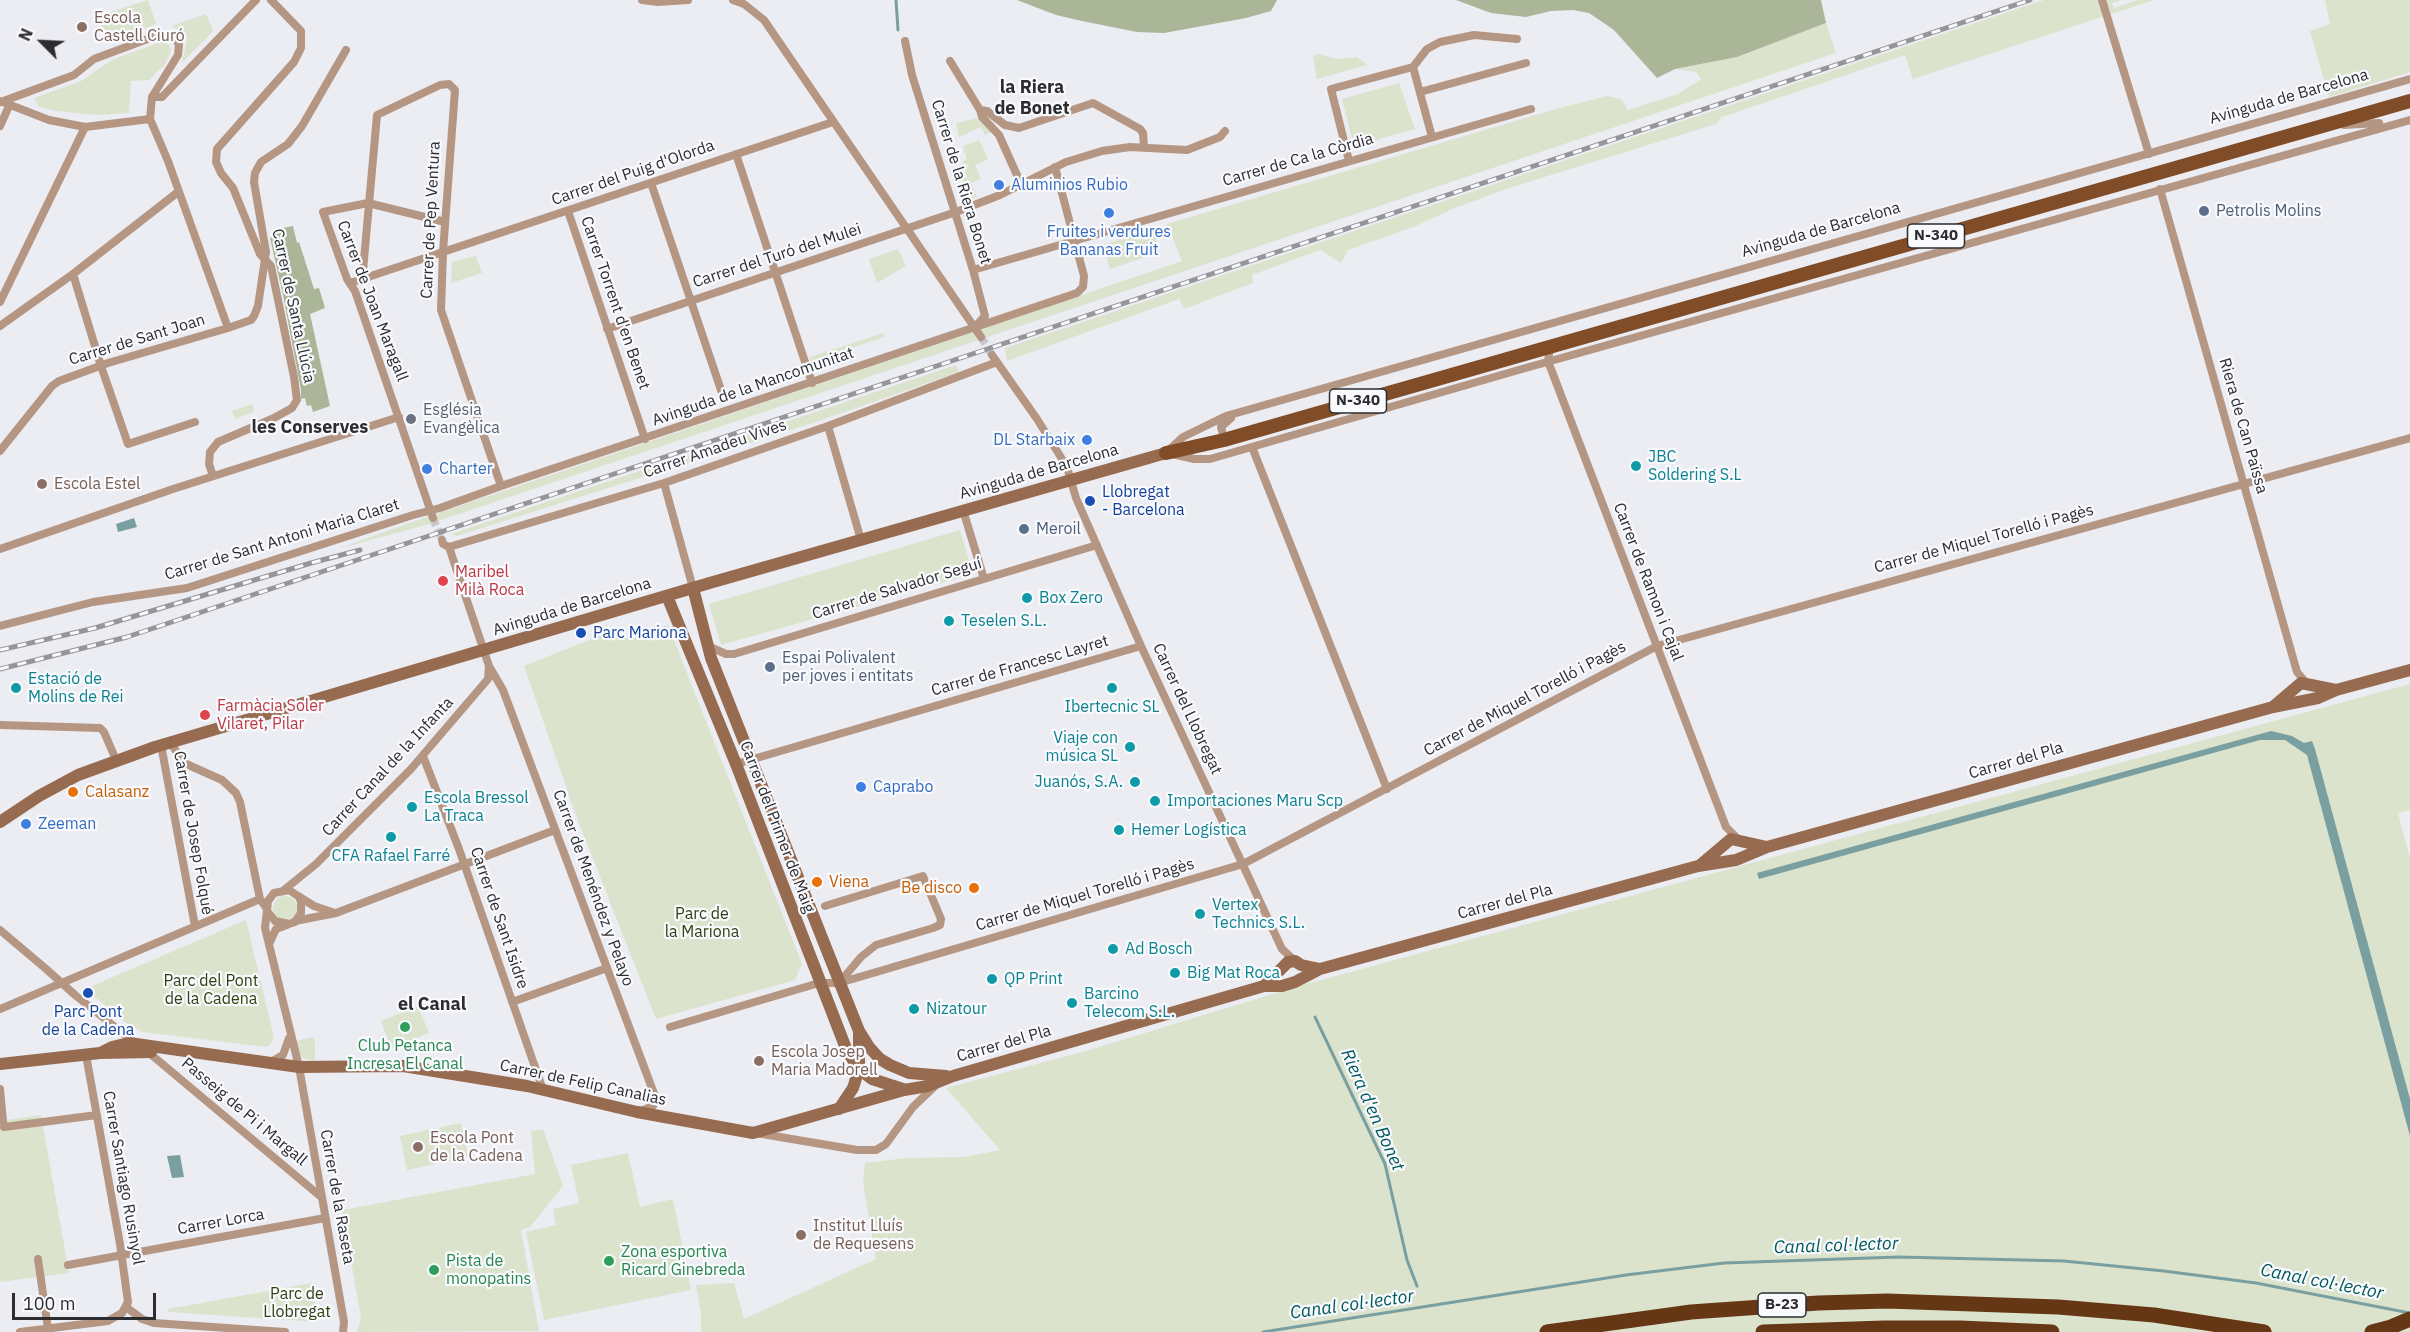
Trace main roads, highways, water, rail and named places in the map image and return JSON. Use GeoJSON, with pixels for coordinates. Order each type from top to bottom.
{"type":"FeatureCollection","features":[{"type":"Feature","properties":{"kind":"highway","name":"B-23"},"geometry":{"type":"LineString","coordinates":[[1547,1332],[1635,1319],[1749,1307],[1931,1301],[2058,1306],[2133,1313],[2264,1332]]}},
{"type":"Feature","properties":{"kind":"highway"},"geometry":{"type":"LineString","coordinates":[[2372,1332],[2405,1321]]}},
{"type":"Feature","properties":{"kind":"highway","name":"B-23"},"geometry":{"type":"LineString","coordinates":[[1763,1332],[1884,1328],[1960,1328],[2052,1332]]}},
{"type":"Feature","properties":{"kind":"main road","name":"Avinguda de Barcelona"},"geometry":{"type":"LineString","coordinates":[[0,822],[63,783],[116,760],[166,743],[963,510],[1166,453],[1224,440],[2410,101]]}},
{"type":"Feature","properties":{"kind":"main road","name":"Carrer del Primer de Maig"},"geometry":{"type":"LineString","coordinates":[[693,588],[708,646],[750,760],[859,1032],[880,1059],[901,1071],[948,1078]]}},
{"type":"Feature","properties":{"kind":"main road","name":"Carrer del Primer de Maig"},"geometry":{"type":"LineString","coordinates":[[667,596],[736,764],[847,1052],[859,1069],[879,1082],[904,1090]]}},
{"type":"Feature","properties":{"kind":"main road","name":"Carrer del Pla"},"geometry":{"type":"LineString","coordinates":[[753,1133],[904,1090],[927,1086],[1264,986],[1282,986],[1320,969],[1698,866],[1737,858],[1767,847],[2410,670]]}},
{"type":"Feature","properties":{"kind":"main road","name":"Carrer del Pla"},"geometry":{"type":"LineString","coordinates":[[2273,707],[2301,683],[2336,690]]}},
{"type":"Feature","properties":{"kind":"main road"},"geometry":{"type":"LineString","coordinates":[[2294,689],[2295,697],[2304,701],[2312,694],[2309,685]]}},
{"type":"Feature","properties":{"kind":"main road","name":"Carrer del Pla"},"geometry":{"type":"LineString","coordinates":[[1698,866],[1731,839],[1767,847]]}},
{"type":"Feature","properties":{"kind":"main road"},"geometry":{"type":"LineString","coordinates":[[1724,845],[1726,856],[1737,858],[1745,850],[1740,841]]}},
{"type":"Feature","properties":{"kind":"main road","name":"Carrer del Pla"},"geometry":{"type":"LineString","coordinates":[[1264,986],[1288,962],[1320,969]]}},
{"type":"Feature","properties":{"kind":"main road"},"geometry":{"type":"LineString","coordinates":[[1282,968],[1283,976],[1296,981],[1304,972],[1298,963]]}},
{"type":"Feature","properties":{"kind":"main road","name":"Carrer del Primer de Maig"},"geometry":{"type":"LineString","coordinates":[[839,1109],[853,1088],[859,1069],[859,1032]]}},
{"type":"Feature","properties":{"kind":"main road","name":"Carrer de Felip Canalias"},"geometry":{"type":"LineString","coordinates":[[106,1054],[127,1048],[131,1042],[186,1052]]}},
{"type":"Feature","properties":{"kind":"main road","name":"Carrer de Felip Canalias"},"geometry":{"type":"LineString","coordinates":[[0,1064],[86,1055],[186,1052],[299,1067],[403,1066],[543,1090],[637,1112],[753,1133]]}},
{"type":"Feature","properties":{"kind":"water"},"geometry":{"type":"Polygon","coordinates":[[[134,518],[137,527],[118,532],[116,524],[134,518]]]}},
{"type":"Feature","properties":{"kind":"water"},"geometry":{"type":"Polygon","coordinates":[[[2271,731],[2292,736],[2304,743],[2312,741],[2315,749],[2410,1099],[2410,1136],[2307,755],[2285,740],[2260,740],[1759,879],[1757,873],[2271,731]]]}},
{"type":"Feature","properties":{"kind":"water"},"geometry":{"type":"Polygon","coordinates":[[[180,1155],[184,1177],[172,1178],[167,1156],[180,1155]]]}},
{"type":"Feature","properties":{"kind":"waterway","name":"Riera d'en Bonet"},"geometry":{"type":"LineString","coordinates":[[896,0],[898,30]]}},
{"type":"Feature","properties":{"kind":"waterway","name":"Riera d'en Bonet"},"geometry":{"type":"LineString","coordinates":[[1315,1017],[1385,1164],[1407,1260],[1417,1286]]}},
{"type":"Feature","properties":{"kind":"waterway","name":"Canal col·lector"},"geometry":{"type":"LineString","coordinates":[[1263,1332],[1626,1275],[1724,1263],[1899,1257],[2064,1261],[2164,1271],[2256,1283],[2410,1313]]}},
{"type":"Feature","properties":{"kind":"tunnel"},"geometry":{"type":"LineString","coordinates":[[981,337],[992,355]]}},
{"type":"Feature","properties":{"kind":"tunnel"},"geometry":{"type":"LineString","coordinates":[[433,518],[442,540]]}},
{"type":"Feature","properties":{"kind":"railway"},"geometry":{"type":"LineString","coordinates":[[0,669],[127,637],[2030,0]]}},
{"type":"Feature","properties":{"kind":"railway"},"geometry":{"type":"LineString","coordinates":[[0,650],[95,628],[360,550]]}},
{"type":"Feature","properties":{"kind":"place","name":"Escola Castell Ciuró"},"geometry":{"type":"Point","coordinates":[82,27]}},
{"type":"Feature","properties":{"kind":"place","name":"Aluminios Rubio"},"geometry":{"type":"Point","coordinates":[999,185]}},
{"type":"Feature","properties":{"kind":"place","name":"Petrolis Molins"},"geometry":{"type":"Point","coordinates":[2204,211]}},
{"type":"Feature","properties":{"kind":"place","name":"Fruites i verdures Bananas Fruit"},"geometry":{"type":"Point","coordinates":[1109,213]}},
{"type":"Feature","properties":{"kind":"place","name":"Església Evangèlica"},"geometry":{"type":"Point","coordinates":[411,419]}},
{"type":"Feature","properties":{"kind":"place","name":"DL Starbaix"},"geometry":{"type":"Point","coordinates":[1087,440]}},
{"type":"Feature","properties":{"kind":"place","name":"JBC Soldering S.L"},"geometry":{"type":"Point","coordinates":[1636,466]}},
{"type":"Feature","properties":{"kind":"place","name":"Charter"},"geometry":{"type":"Point","coordinates":[427,469]}},
{"type":"Feature","properties":{"kind":"place","name":"Escola Estel"},"geometry":{"type":"Point","coordinates":[42,484]}},
{"type":"Feature","properties":{"kind":"place","name":"Llobregat - Barcelona"},"geometry":{"type":"Point","coordinates":[1090,501]}},
{"type":"Feature","properties":{"kind":"place","name":"Meroil"},"geometry":{"type":"Point","coordinates":[1024,529]}},
{"type":"Feature","properties":{"kind":"place","name":"Maribel Milà Roca"},"geometry":{"type":"Point","coordinates":[443,581]}},
{"type":"Feature","properties":{"kind":"place","name":"Box Zero"},"geometry":{"type":"Point","coordinates":[1027,598]}},
{"type":"Feature","properties":{"kind":"place","name":"Teselen S.L."},"geometry":{"type":"Point","coordinates":[949,621]}},
{"type":"Feature","properties":{"kind":"place","name":"Parc Mariona"},"geometry":{"type":"Point","coordinates":[581,633]}},
{"type":"Feature","properties":{"kind":"place","name":"Espai Polivalent per joves i entitats"},"geometry":{"type":"Point","coordinates":[770,667]}},
{"type":"Feature","properties":{"kind":"place","name":"Estació de Molins de Rei"},"geometry":{"type":"Point","coordinates":[16,688]}},
{"type":"Feature","properties":{"kind":"place","name":"Ibertecnic SL"},"geometry":{"type":"Point","coordinates":[1112,688]}},
{"type":"Feature","properties":{"kind":"place","name":"Farmàcia Soler Vilaret, Pilar"},"geometry":{"type":"Point","coordinates":[205,715]}},
{"type":"Feature","properties":{"kind":"place","name":"Viaje con música SL"},"geometry":{"type":"Point","coordinates":[1130,747]}},
{"type":"Feature","properties":{"kind":"place","name":"Juanós, S.A."},"geometry":{"type":"Point","coordinates":[1135,782]}},
{"type":"Feature","properties":{"kind":"place","name":"Caprabo"},"geometry":{"type":"Point","coordinates":[861,787]}},
{"type":"Feature","properties":{"kind":"place","name":"Calasanz"},"geometry":{"type":"Point","coordinates":[73,792]}},
{"type":"Feature","properties":{"kind":"place","name":"Importaciones Maru Scp"},"geometry":{"type":"Point","coordinates":[1155,801]}},
{"type":"Feature","properties":{"kind":"place","name":"Escola Bressol La Traca"},"geometry":{"type":"Point","coordinates":[412,807]}},
{"type":"Feature","properties":{"kind":"place","name":"Zeeman"},"geometry":{"type":"Point","coordinates":[26,824]}},
{"type":"Feature","properties":{"kind":"place","name":"Hemer Logística"},"geometry":{"type":"Point","coordinates":[1119,830]}},
{"type":"Feature","properties":{"kind":"place","name":"CFA Rafael Farré"},"geometry":{"type":"Point","coordinates":[391,837]}},
{"type":"Feature","properties":{"kind":"place","name":"Viena"},"geometry":{"type":"Point","coordinates":[817,882]}},
{"type":"Feature","properties":{"kind":"place","name":"Be disco"},"geometry":{"type":"Point","coordinates":[974,888]}},
{"type":"Feature","properties":{"kind":"place","name":"Vertex Technics S.L."},"geometry":{"type":"Point","coordinates":[1200,914]}},
{"type":"Feature","properties":{"kind":"place","name":"Ad Bosch"},"geometry":{"type":"Point","coordinates":[1113,949]}},
{"type":"Feature","properties":{"kind":"place","name":"Big Mat Roca"},"geometry":{"type":"Point","coordinates":[1175,973]}},
{"type":"Feature","properties":{"kind":"place","name":"QP Print"},"geometry":{"type":"Point","coordinates":[992,979]}},
{"type":"Feature","properties":{"kind":"place","name":"Parc Pont de la Cadena"},"geometry":{"type":"Point","coordinates":[88,993]}},
{"type":"Feature","properties":{"kind":"place","name":"Barcino Telecom S.L."},"geometry":{"type":"Point","coordinates":[1072,1003]}},
{"type":"Feature","properties":{"kind":"place","name":"Nizatour"},"geometry":{"type":"Point","coordinates":[914,1009]}},
{"type":"Feature","properties":{"kind":"place","name":"Club Petanca Incresa El Canal"},"geometry":{"type":"Point","coordinates":[405,1027]}},
{"type":"Feature","properties":{"kind":"place","name":"Escola Josep Maria Madorell"},"geometry":{"type":"Point","coordinates":[759,1061]}},
{"type":"Feature","properties":{"kind":"place","name":"Escola Pont de la Cadena"},"geometry":{"type":"Point","coordinates":[418,1147]}},
{"type":"Feature","properties":{"kind":"place","name":"Institut Lluís de Requesens"},"geometry":{"type":"Point","coordinates":[801,1235]}},
{"type":"Feature","properties":{"kind":"place","name":"Zona esportiva Ricard Ginebreda"},"geometry":{"type":"Point","coordinates":[609,1261]}},
{"type":"Feature","properties":{"kind":"place","name":"Pista de monopatins"},"geometry":{"type":"Point","coordinates":[434,1270]}},
{"type":"Feature","properties":{"kind":"district","name":"la Riera de Bonet"},"geometry":{"type":"Point","coordinates":[1032,98]}},
{"type":"Feature","properties":{"kind":"district","name":"les Conserves"},"geometry":{"type":"Point","coordinates":[310,428]}},
{"type":"Feature","properties":{"kind":"district","name":"el Canal"},"geometry":{"type":"Point","coordinates":[432,1005]}},
{"type":"Feature","properties":{"kind":"park label","name":"Parc de la Mariona"},"geometry":{"type":"Point","coordinates":[702,923]}},
{"type":"Feature","properties":{"kind":"park label","name":"Parc del Pont de la Cadena"},"geometry":{"type":"Point","coordinates":[211,990]}},
{"type":"Feature","properties":{"kind":"park label","name":"Parc de Llobregat"},"geometry":{"type":"Point","coordinates":[297,1303]}}]}
